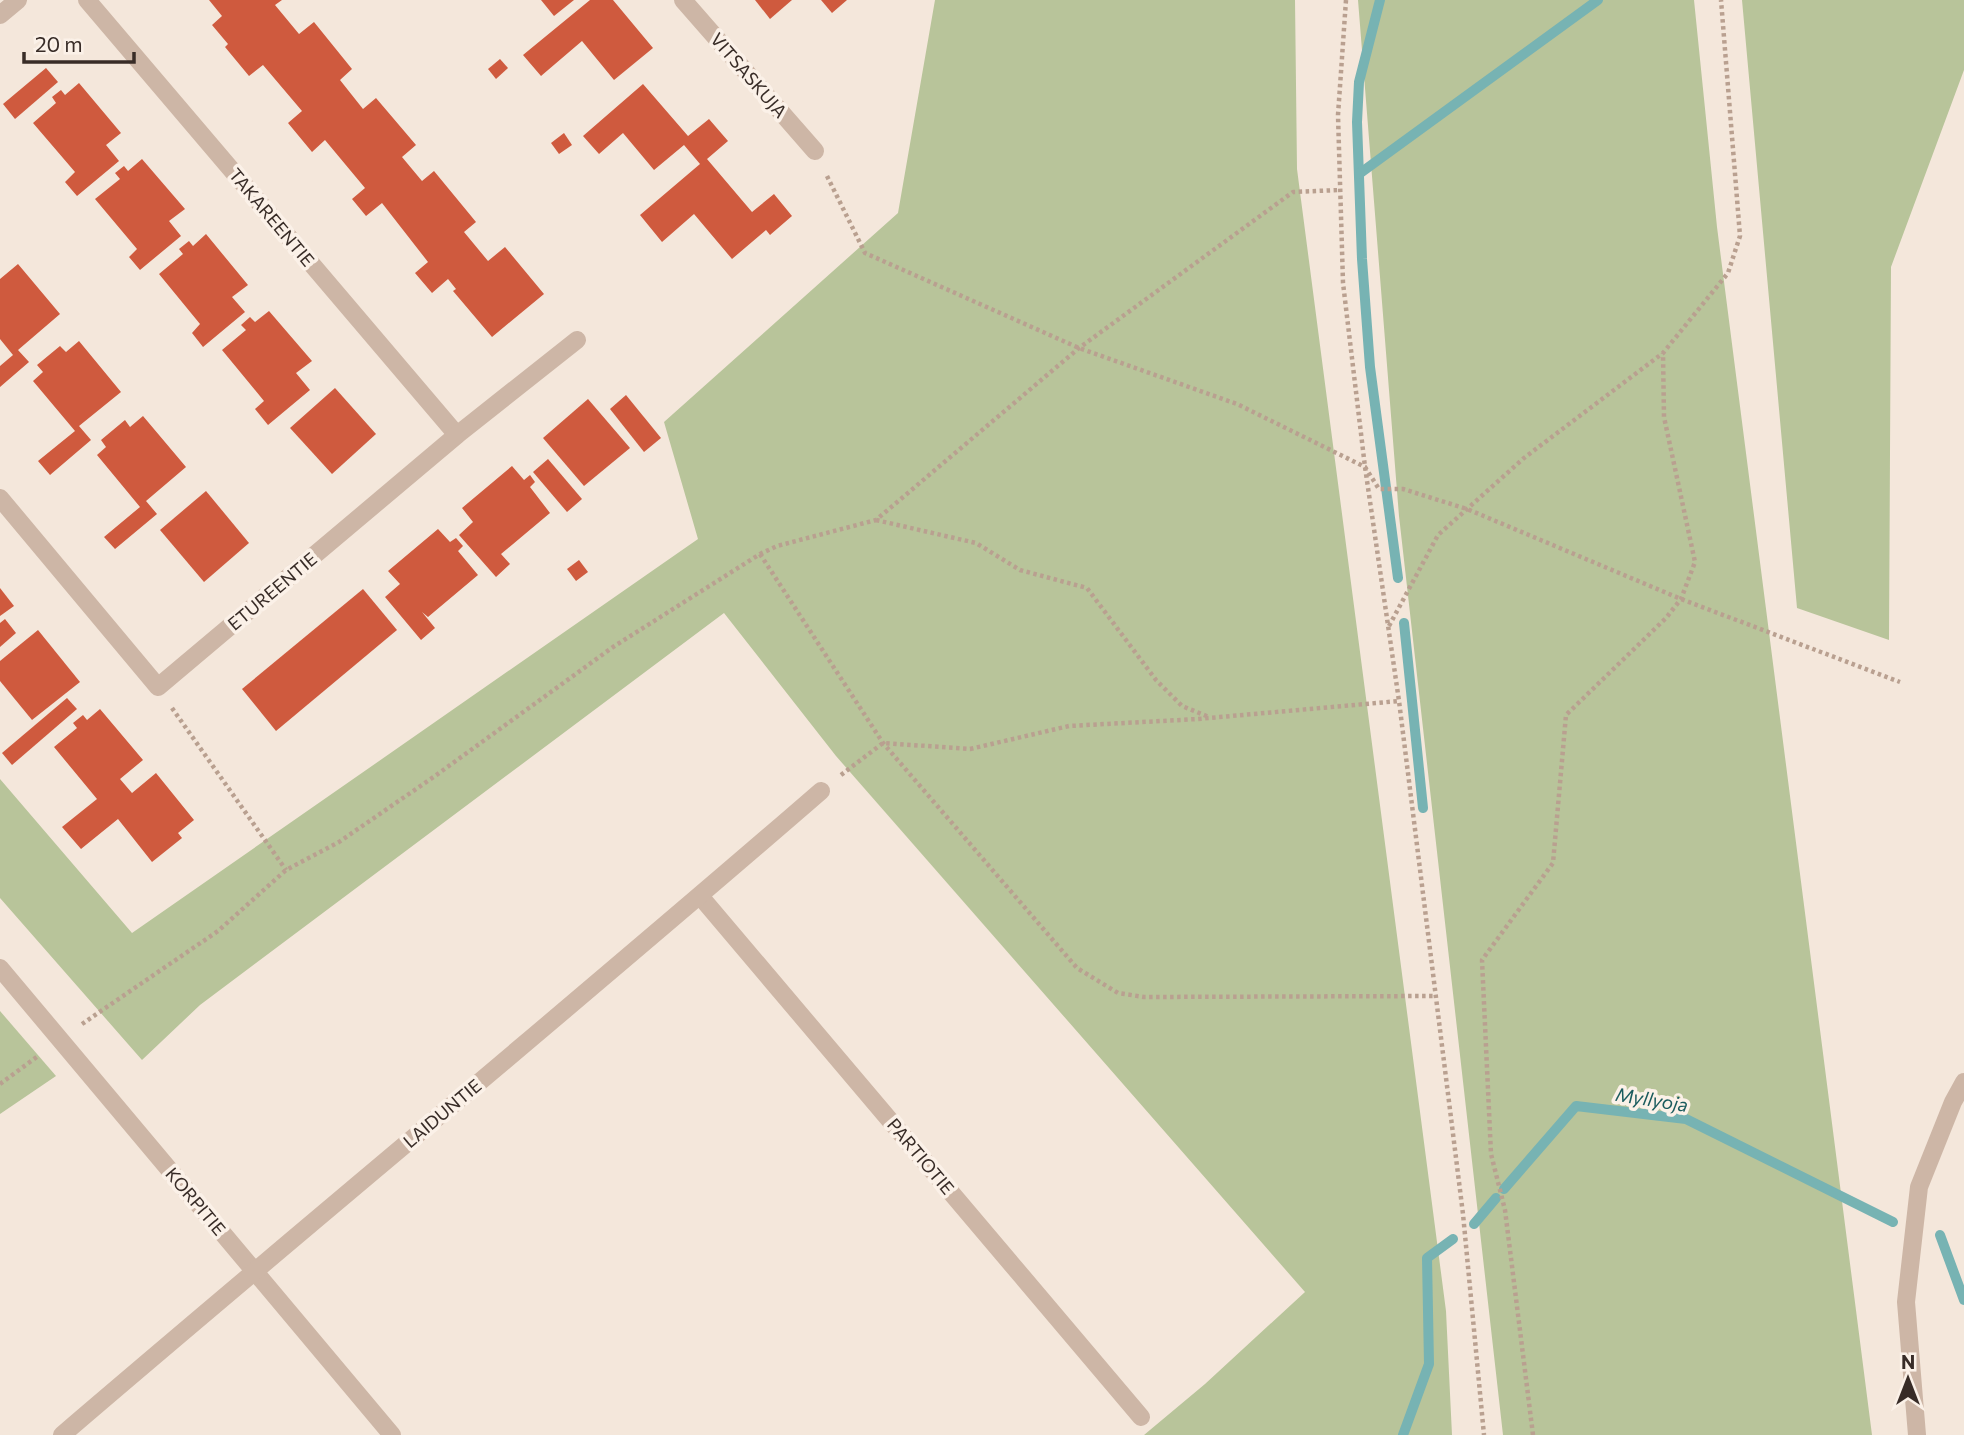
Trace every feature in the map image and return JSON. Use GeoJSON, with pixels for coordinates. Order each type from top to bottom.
{"type":"FeatureCollection","features":[{"type":"Feature","properties":{"kind":"street"},"geometry":{"type":"LineString","coordinates":[[0,15],[18,0]]}},
{"type":"Feature","properties":{"kind":"street","name":"TAKAREENTIE"},"geometry":{"type":"LineString","coordinates":[[88,0],[457,435]]}},
{"type":"Feature","properties":{"kind":"street","name":"VITSASKUJA"},"geometry":{"type":"LineString","coordinates":[[683,0],[815,151]]}},
{"type":"Feature","properties":{"kind":"street","name":"ETUREENTIE"},"geometry":{"type":"LineString","coordinates":[[158,687],[457,435],[577,340]]}},
{"type":"Feature","properties":{"kind":"street"},"geometry":{"type":"LineString","coordinates":[[0,498],[158,687]]}},
{"type":"Feature","properties":{"kind":"street","name":"LAIDUNTIE"},"geometry":{"type":"LineString","coordinates":[[62,1435],[821,791]]}},
{"type":"Feature","properties":{"kind":"street","name":"PARTIOTIE"},"geometry":{"type":"LineString","coordinates":[[700,896],[1141,1417]]}},
{"type":"Feature","properties":{"kind":"street","name":"KORPITIE"},"geometry":{"type":"LineString","coordinates":[[0,968],[392,1435]]}},
{"type":"Feature","properties":{"kind":"street"},"geometry":{"type":"LineString","coordinates":[[1917,1435],[1906,1302],[1919,1187],[1953,1102],[1964,1082]]}},
{"type":"Feature","properties":{"kind":"path"},"geometry":{"type":"LineString","coordinates":[[1346,0],[1338,116],[1343,283],[1365,467],[1399,701],[1463,1214],[1484,1435]]}},
{"type":"Feature","properties":{"kind":"path"},"geometry":{"type":"LineString","coordinates":[[1388,626],[1438,535],[1524,458],[1664,353],[1728,273],[1740,236],[1721,0]]}},
{"type":"Feature","properties":{"kind":"path"},"geometry":{"type":"LineString","coordinates":[[815,151],[866,253],[1079,348],[1237,404],[1365,467],[1379,489],[1403,489],[1467,509],[1681,599],[1900,682]]}},
{"type":"Feature","properties":{"kind":"path"},"geometry":{"type":"LineString","coordinates":[[0,1084],[218,931],[286,870],[339,842],[613,647],[760,554],[777,546],[875,520],[1079,348],[1293,192],[1340,190]]}},
{"type":"Feature","properties":{"kind":"path"},"geometry":{"type":"LineString","coordinates":[[1533,1435],[1505,1210],[1491,1154],[1482,960],[1553,863],[1566,715],[1666,618],[1681,599],[1695,562],[1664,417],[1664,353]]}},
{"type":"Feature","properties":{"kind":"path"},"geometry":{"type":"LineString","coordinates":[[875,520],[976,543],[1020,570],[1087,588],[1156,680],[1182,706],[1211,718]]}},
{"type":"Feature","properties":{"kind":"path"},"geometry":{"type":"LineString","coordinates":[[760,554],[883,744],[1077,968],[1118,993],[1144,997],[1435,996]]}},
{"type":"Feature","properties":{"kind":"path"},"geometry":{"type":"LineString","coordinates":[[158,687],[286,870]]}},
{"type":"Feature","properties":{"kind":"path"},"geometry":{"type":"LineString","coordinates":[[821,791],[883,744],[970,749],[1069,726],[1211,718],[1399,701]]}},
{"type":"Feature","properties":{"kind":"green space"},"geometry":{"type":"Polygon","coordinates":[[[935,0],[1295,0],[1297,169],[1446,1311],[1452,1435],[1144,1435],[1205,1384],[1305,1292],[836,756],[724,613],[200,1005],[142,1060],[0,898],[0,779],[132,933],[698,539],[664,422],[898,213],[935,0]]]}},
{"type":"Feature","properties":{"kind":"green space"},"geometry":{"type":"Polygon","coordinates":[[[1358,0],[1694,0],[1717,227],[1872,1435],[1503,1435],[1399,516],[1358,0]]]}},
{"type":"Feature","properties":{"kind":"green space"},"geometry":{"type":"Polygon","coordinates":[[[1742,0],[1964,0],[1964,70],[1891,267],[1889,640],[1797,608],[1742,0]]]}},
{"type":"Feature","properties":{"kind":"green space"},"geometry":{"type":"Polygon","coordinates":[[[0,1011],[56,1076],[0,1114],[0,1011]]]}},
{"type":"Feature","properties":{"kind":"building"},"geometry":{"type":"Polygon","coordinates":[[[209,0],[282,0],[275,5],[299,34],[314,22],[352,69],[340,80],[363,109],[376,98],[416,145],[402,157],[422,181],[434,171],[476,222],[464,232],[488,261],[505,247],[544,294],[492,337],[453,291],[456,289],[448,279],[432,293],[415,273],[428,262],[382,203],[366,216],[352,199],[365,188],[325,140],[312,152],[288,123],[302,111],[263,65],[249,76],[225,47],[228,44],[212,25],[222,16],[209,0]]]}},
{"type":"Feature","properties":{"kind":"building"},"geometry":{"type":"Polygon","coordinates":[[[541,0],[574,0],[554,16],[541,0]]]}},
{"type":"Feature","properties":{"kind":"building"},"geometry":{"type":"Polygon","coordinates":[[[590,0],[613,0],[653,48],[614,80],[582,41],[541,76],[523,55],[590,0]]]}},
{"type":"Feature","properties":{"kind":"building"},"geometry":{"type":"Polygon","coordinates":[[[755,0],[792,0],[770,19],[755,0]]]}},
{"type":"Feature","properties":{"kind":"building"},"geometry":{"type":"Polygon","coordinates":[[[821,0],[847,0],[832,13],[821,0]]]}},
{"type":"Feature","properties":{"kind":"building"},"geometry":{"type":"Polygon","coordinates":[[[500,59],[508,68],[496,79],[488,69],[500,59]]]}},
{"type":"Feature","properties":{"kind":"building"},"geometry":{"type":"Polygon","coordinates":[[[46,68],[58,82],[15,119],[3,104],[46,68]]]}},
{"type":"Feature","properties":{"kind":"building"},"geometry":{"type":"Polygon","coordinates":[[[79,83],[121,133],[106,145],[119,161],[77,196],[65,182],[75,172],[33,123],[56,103],[52,97],[61,90],[65,95],[79,83]]]}},
{"type":"Feature","properties":{"kind":"building"},"geometry":{"type":"Polygon","coordinates":[[[643,84],[688,136],[709,119],[728,141],[707,159],[752,212],[774,194],[792,216],[770,235],[766,230],[732,259],[694,214],[662,242],[640,215],[700,164],[684,145],[654,170],[623,133],[599,154],[583,136],[643,84]]]}},
{"type":"Feature","properties":{"kind":"building"},"geometry":{"type":"Polygon","coordinates":[[[564,133],[572,145],[559,154],[551,143],[564,133]]]}},
{"type":"Feature","properties":{"kind":"building"},"geometry":{"type":"Polygon","coordinates":[[[142,159],[185,209],[169,221],[181,236],[140,270],[129,257],[137,249],[95,199],[120,179],[115,173],[124,166],[128,171],[142,159]]]}},
{"type":"Feature","properties":{"kind":"building"},"geometry":{"type":"Polygon","coordinates":[[[206,234],[248,285],[232,297],[245,312],[203,347],[192,333],[200,324],[159,274],[183,254],[179,249],[189,241],[193,246],[206,234]]]}},
{"type":"Feature","properties":{"kind":"building"},"geometry":{"type":"Polygon","coordinates":[[[18,264],[60,314],[18,350],[29,362],[0,387],[0,366],[13,355],[0,339],[0,279],[18,264]]]}},
{"type":"Feature","properties":{"kind":"building"},"geometry":{"type":"Polygon","coordinates":[[[269,311],[312,361],[296,373],[310,390],[268,425],[255,409],[264,401],[222,350],[246,330],[241,325],[250,317],[255,322],[269,311]]]}},
{"type":"Feature","properties":{"kind":"building"},"geometry":{"type":"Polygon","coordinates":[[[79,341],[121,392],[79,426],[91,440],[50,475],[38,461],[75,431],[33,381],[43,372],[37,365],[60,346],[66,352],[79,341]]]}},
{"type":"Feature","properties":{"kind":"building"},"geometry":{"type":"Polygon","coordinates":[[[335,388],[376,434],[332,474],[290,428],[335,388]]]}},
{"type":"Feature","properties":{"kind":"building"},"geometry":{"type":"Polygon","coordinates":[[[626,395],[661,438],[644,452],[610,409],[626,395]]]}},
{"type":"Feature","properties":{"kind":"building"},"geometry":{"type":"Polygon","coordinates":[[[588,399],[630,448],[584,486],[543,438],[588,399]]]}},
{"type":"Feature","properties":{"kind":"building"},"geometry":{"type":"Polygon","coordinates":[[[143,416],[186,467],[146,501],[157,514],[115,549],[104,537],[140,507],[97,455],[106,447],[101,440],[125,420],[130,427],[143,416]]]}},
{"type":"Feature","properties":{"kind":"building"},"geometry":{"type":"Polygon","coordinates":[[[548,459],[582,499],[567,512],[533,472],[548,459]]]}},
{"type":"Feature","properties":{"kind":"building"},"geometry":{"type":"Polygon","coordinates":[[[512,466],[524,480],[530,475],[535,482],[530,487],[550,513],[501,554],[510,564],[496,577],[459,535],[473,522],[462,508],[512,466]]]}},
{"type":"Feature","properties":{"kind":"building"},"geometry":{"type":"Polygon","coordinates":[[[206,491],[249,543],[204,582],[160,530],[206,491]]]}},
{"type":"Feature","properties":{"kind":"building"},"geometry":{"type":"Polygon","coordinates":[[[438,529],[450,542],[456,538],[463,546],[458,551],[478,575],[428,617],[422,612],[435,628],[421,640],[385,597],[400,584],[388,571],[438,529]]]}},
{"type":"Feature","properties":{"kind":"building"},"geometry":{"type":"Polygon","coordinates":[[[579,560],[588,572],[576,581],[567,569],[579,560]]]}},
{"type":"Feature","properties":{"kind":"building"},"geometry":{"type":"Polygon","coordinates":[[[0,588],[14,606],[0,616],[0,588]]]}},
{"type":"Feature","properties":{"kind":"building"},"geometry":{"type":"Polygon","coordinates":[[[363,589],[397,630],[276,731],[242,689],[363,589]]]}},
{"type":"Feature","properties":{"kind":"building"},"geometry":{"type":"Polygon","coordinates":[[[5,619],[16,633],[0,647],[0,623],[5,619]]]}},
{"type":"Feature","properties":{"kind":"building"},"geometry":{"type":"Polygon","coordinates":[[[38,630],[80,682],[32,720],[0,681],[0,661],[38,630]]]}},
{"type":"Feature","properties":{"kind":"building"},"geometry":{"type":"Polygon","coordinates":[[[67,698],[77,709],[12,765],[2,753],[67,698]]]}},
{"type":"Feature","properties":{"kind":"building"},"geometry":{"type":"Polygon","coordinates":[[[100,709],[143,760],[120,779],[132,793],[156,773],[194,820],[178,833],[182,838],[152,862],[118,819],[81,849],[62,827],[97,799],[54,747],[77,728],[73,723],[83,715],[87,720],[100,709]]]}},
{"type":"Feature","properties":{"kind":"waterway"},"geometry":{"type":"LineString","coordinates":[[1380,0],[1359,82],[1357,122],[1362,259],[1370,367],[1398,578]]}},
{"type":"Feature","properties":{"kind":"waterway"},"geometry":{"type":"LineString","coordinates":[[1359,174],[1598,0]]}},
{"type":"Feature","properties":{"kind":"waterway"},"geometry":{"type":"LineString","coordinates":[[1404,623],[1423,808]]}},
{"type":"Feature","properties":{"kind":"waterway","name":"Myllyoja"},"geometry":{"type":"LineString","coordinates":[[1504,1189],[1576,1106],[1686,1119],[1893,1222]]}},
{"type":"Feature","properties":{"kind":"waterway","name":"Myllyoja"},"geometry":{"type":"LineString","coordinates":[[1474,1224],[1496,1198]]}},
{"type":"Feature","properties":{"kind":"waterway","name":"Myllyoja"},"geometry":{"type":"LineString","coordinates":[[1940,1235],[1964,1300]]}},
{"type":"Feature","properties":{"kind":"waterway","name":"Myllyoja"},"geometry":{"type":"LineString","coordinates":[[1403,1435],[1429,1364],[1427,1258],[1453,1239]]}}]}
